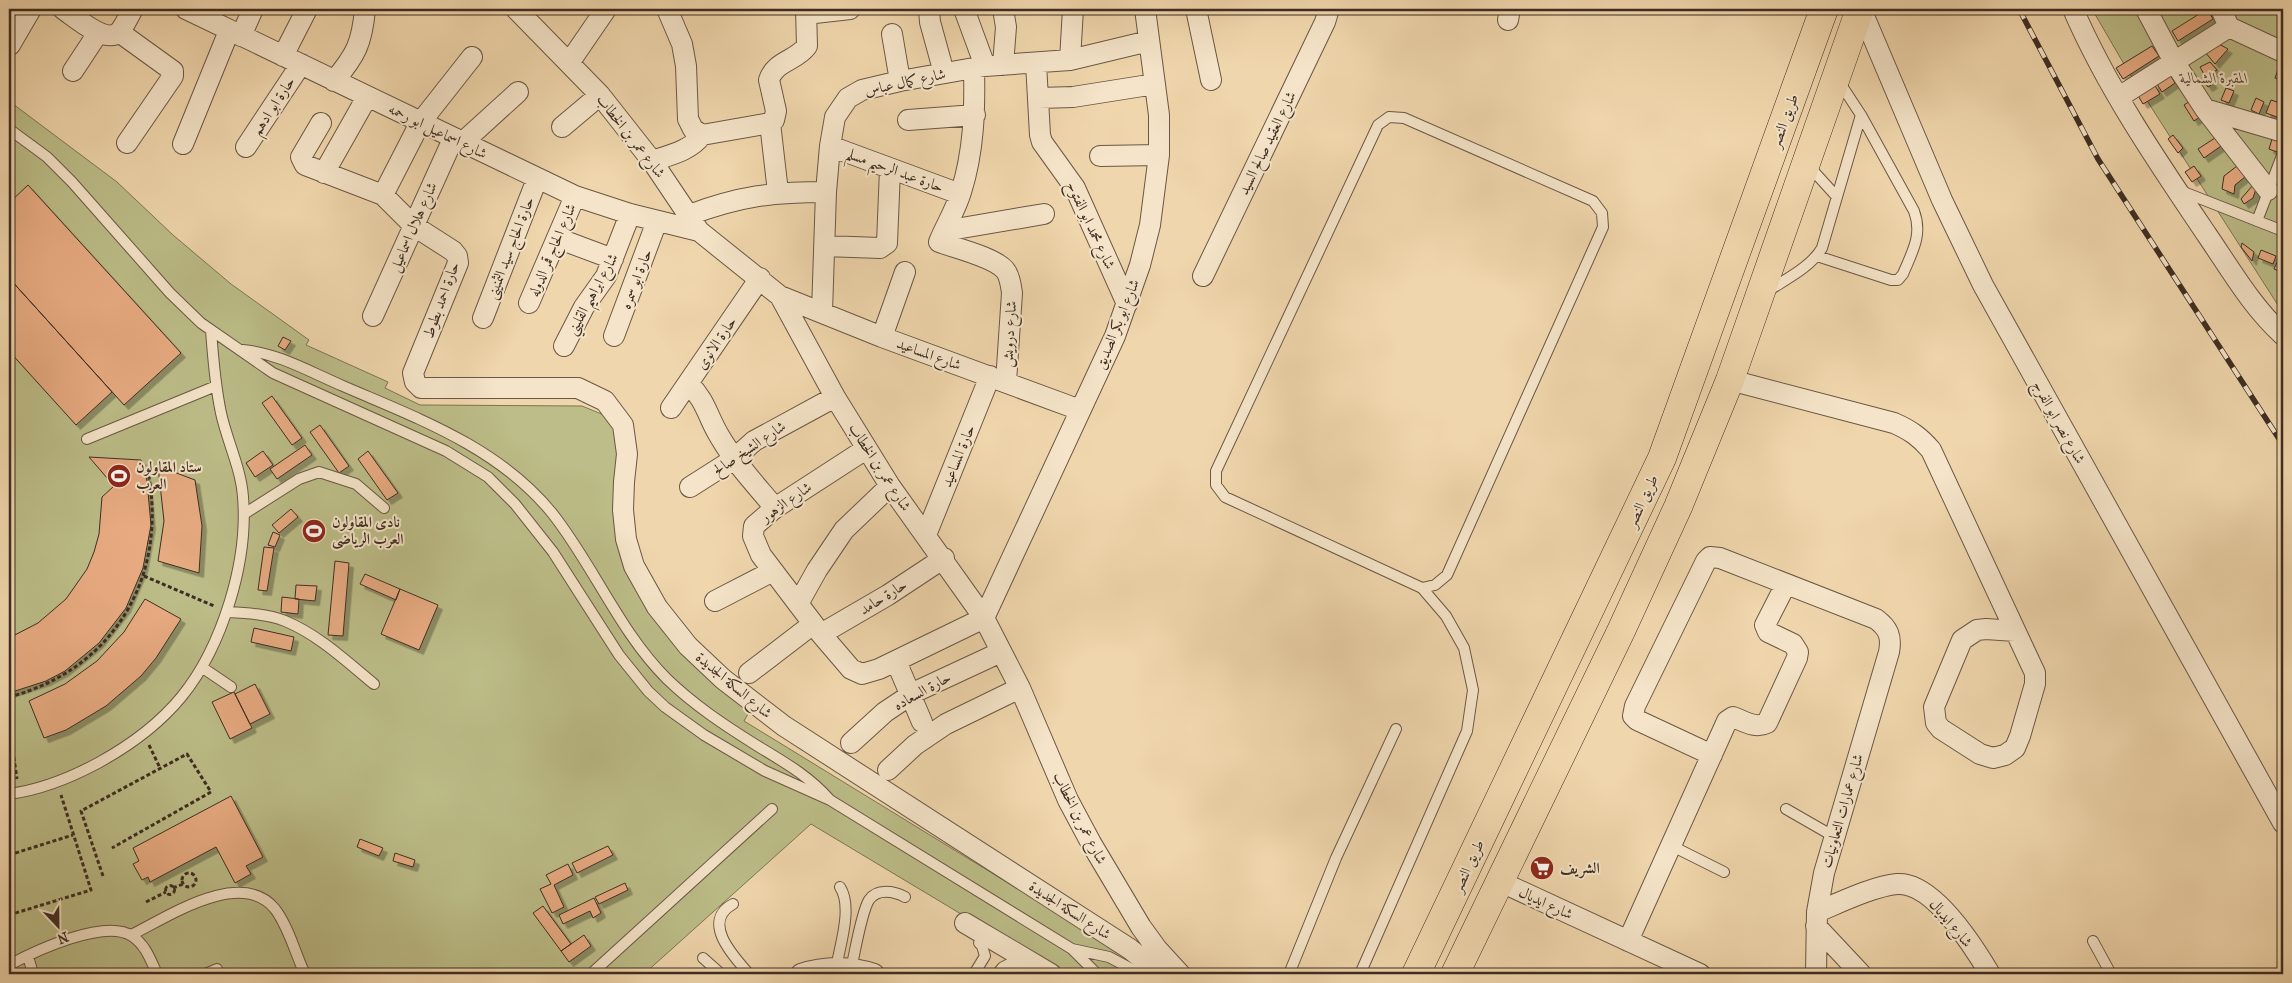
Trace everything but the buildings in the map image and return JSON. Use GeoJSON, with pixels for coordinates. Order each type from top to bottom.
{"type":"FeatureCollection","features":[{"type":"Feature","properties":{"kind":"highway","name":"طريق النصر"},"geometry":{"type":"LineString","coordinates":[[1416,974],[1662,458],[1824,9]]}},
{"type":"Feature","properties":{"kind":"highway"},"geometry":{"type":"LineString","coordinates":[[1455,974],[1501,882],[1666,533],[1730,380],[1860,9]]}},
{"type":"Feature","properties":{"kind":"street"},"geometry":{"type":"LineString","coordinates":[[10,45],[31,9]]}},
{"type":"Feature","properties":{"kind":"street"},"geometry":{"type":"LineString","coordinates":[[63,9],[98,33],[110,36],[119,32],[133,9]]}},
{"type":"Feature","properties":{"kind":"street","name":"شارع اسماعيل ابو رحمه"},"geometry":{"type":"LineString","coordinates":[[186,9],[575,196],[657,221],[694,223]]}},
{"type":"Feature","properties":{"kind":"street"},"geometry":{"type":"LineString","coordinates":[[183,144],[235,33],[253,9]]}},
{"type":"Feature","properties":{"kind":"street","name":"حارة ابو ادهم"},"geometry":{"type":"LineString","coordinates":[[246,147],[292,60],[307,9]]}},
{"type":"Feature","properties":{"kind":"street"},"geometry":{"type":"LineString","coordinates":[[334,81],[353,59],[363,33],[365,9]]}},
{"type":"Feature","properties":{"kind":"street","name":"شارع عمر بن الخطاب"},"geometry":{"type":"LineString","coordinates":[[516,9],[600,95],[652,162],[694,223],[780,296],[835,397],[866,449],[890,486],[944,558],[984,618],[1020,688],[1068,800],[1091,843],[1141,927],[1157,949],[1180,974]]}},
{"type":"Feature","properties":{"kind":"street"},"geometry":{"type":"LineString","coordinates":[[568,63],[606,9]]}},
{"type":"Feature","properties":{"kind":"street"},"geometry":{"type":"LineString","coordinates":[[667,9],[682,44],[686,66],[688,119],[693,129],[702,135]]}},
{"type":"Feature","properties":{"kind":"street"},"geometry":{"type":"LineString","coordinates":[[652,162],[688,148],[695,144],[702,135],[770,123],[776,116],[769,80],[771,73],[807,46],[806,11],[850,9]]}},
{"type":"Feature","properties":{"kind":"street"},"geometry":{"type":"LineString","coordinates":[[929,9],[930,22],[944,74]]}},
{"type":"Feature","properties":{"kind":"street"},"geometry":{"type":"LineString","coordinates":[[964,9],[987,66]]}},
{"type":"Feature","properties":{"kind":"street"},"geometry":{"type":"LineString","coordinates":[[941,236],[960,194],[968,167],[975,115],[987,66],[1006,27],[1004,9]]}},
{"type":"Feature","properties":{"kind":"street"},"geometry":{"type":"LineString","coordinates":[[1070,60],[1072,9]]}},
{"type":"Feature","properties":{"kind":"street","name":"شارع ابو بكر الصديق"},"geometry":{"type":"LineString","coordinates":[[984,618],[1115,336],[1140,266],[1150,225],[1159,155],[1159,115],[1145,9]]}},
{"type":"Feature","properties":{"kind":"street"},"geometry":{"type":"LineString","coordinates":[[1196,9],[1211,80]]}},
{"type":"Feature","properties":{"kind":"street","name":"شارع العقيد صالح السيد"},"geometry":{"type":"LineString","coordinates":[[1203,276],[1325,22],[1329,9]]}},
{"type":"Feature","properties":{"kind":"street","name":"شارع نصر ابو الفرج"},"geometry":{"type":"LineString","coordinates":[[1860,9],[1942,200],[1983,285],[2283,823]]}},
{"type":"Feature","properties":{"kind":"street"},"geometry":{"type":"LineString","coordinates":[[2073,9],[2119,97],[2175,188],[2259,312],[2283,335]]}},
{"type":"Feature","properties":{"kind":"street"},"geometry":{"type":"LineString","coordinates":[[2146,9],[2173,60],[2205,109],[2268,190]]}},
{"type":"Feature","properties":{"kind":"street"},"geometry":{"type":"LineString","coordinates":[[2119,97],[2173,60],[2225,18],[2283,52]]}},
{"type":"Feature","properties":{"kind":"street"},"geometry":{"type":"LineString","coordinates":[[119,32],[173,71],[173,76],[127,144]]}},
{"type":"Feature","properties":{"kind":"street"},"geometry":{"type":"LineString","coordinates":[[73,71],[98,33]]}},
{"type":"Feature","properties":{"kind":"street"},"geometry":{"type":"LineString","coordinates":[[892,34],[900,81]]}},
{"type":"Feature","properties":{"kind":"street","name":"شارع كمال عباس"},"geometry":{"type":"LineString","coordinates":[[822,312],[826,192],[830,146],[835,117],[848,98],[862,90],[900,81],[987,66],[1070,60],[1149,41]]}},
{"type":"Feature","properties":{"kind":"street"},"geometry":{"type":"LineString","coordinates":[[383,195],[420,123],[472,57]]}},
{"type":"Feature","properties":{"kind":"street","name":"شارع محمد ابو الفتوح"},"geometry":{"type":"LineString","coordinates":[[1036,63],[1042,142],[1075,188],[1127,304]]}},
{"type":"Feature","properties":{"kind":"street"},"geometry":{"type":"LineString","coordinates":[[1038,98],[1073,97],[1155,84]]}},
{"type":"Feature","properties":{"kind":"street"},"geometry":{"type":"LineString","coordinates":[[458,141],[518,92]]}},
{"type":"Feature","properties":{"kind":"street"},"geometry":{"type":"LineString","coordinates":[[562,127],[600,95]]}},
{"type":"Feature","properties":{"kind":"street"},"geometry":{"type":"LineString","coordinates":[[324,173],[367,97]]}},
{"type":"Feature","properties":{"kind":"street"},"geometry":{"type":"LineString","coordinates":[[2205,109],[2283,132]]}},
{"type":"Feature","properties":{"kind":"street"},"geometry":{"type":"LineString","coordinates":[[908,120],[975,115]]}},
{"type":"Feature","properties":{"kind":"street","name":"حارة احمد بطوط"},"geometry":{"type":"LineString","coordinates":[[321,123],[301,157],[305,165],[383,195],[414,226],[453,251],[457,256],[458,263],[413,373],[415,382],[421,388]]}},
{"type":"Feature","properties":{"kind":"street"},"geometry":{"type":"LineString","coordinates":[[770,123],[778,192]]}},
{"type":"Feature","properties":{"kind":"street","name":"شارع هلال اسماعيل"},"geometry":{"type":"LineString","coordinates":[[373,316],[414,226],[458,141]]}},
{"type":"Feature","properties":{"kind":"street","name":"حارة عبد الرحيم مسلم"},"geometry":{"type":"LineString","coordinates":[[830,146],[960,194]]}},
{"type":"Feature","properties":{"kind":"street"},"geometry":{"type":"LineString","coordinates":[[1100,156],[1159,155]]}},
{"type":"Feature","properties":{"kind":"street"},"geometry":{"type":"LineString","coordinates":[[825,246],[880,248],[887,243],[889,238],[890,169]]}},
{"type":"Feature","properties":{"kind":"street","name":"حارة الحاج سيد الثمنينى"},"geometry":{"type":"LineString","coordinates":[[483,318],[537,179]]}},
{"type":"Feature","properties":{"kind":"street"},"geometry":{"type":"LineString","coordinates":[[694,223],[718,204],[778,192],[826,192]]}},
{"type":"Feature","properties":{"kind":"street","name":"شارع الحاج قمر الدوله"},"geometry":{"type":"LineString","coordinates":[[528,303],[575,196]]}},
{"type":"Feature","properties":{"kind":"street","name":"شارع ابراهيم القليني"},"geometry":{"type":"LineString","coordinates":[[564,346],[584,307],[606,276],[630,214]]}},
{"type":"Feature","properties":{"kind":"street"},"geometry":{"type":"LineString","coordinates":[[941,236],[1044,214]]}},
{"type":"Feature","properties":{"kind":"street","name":"حارة ابو سمره"},"geometry":{"type":"LineString","coordinates":[[614,336],[657,221]]}},
{"type":"Feature","properties":{"kind":"street","name":"شارع درويش"},"geometry":{"type":"LineString","coordinates":[[941,236],[990,260],[1004,270],[1007,275],[1012,293],[998,379]]}},
{"type":"Feature","properties":{"kind":"street"},"geometry":{"type":"LineString","coordinates":[[557,238],[614,259]]}},
{"type":"Feature","properties":{"kind":"street"},"geometry":{"type":"LineString","coordinates":[[882,337],[905,272]]}},
{"type":"Feature","properties":{"kind":"street","name":"حارة الانوى"},"geometry":{"type":"LineString","coordinates":[[671,408],[760,278]]}},
{"type":"Feature","properties":{"kind":"street","name":"شارع المساعيد"},"geometry":{"type":"LineString","coordinates":[[780,296],[882,337],[1080,410]]}},
{"type":"Feature","properties":{"kind":"street","name":"حارة المساعيد"},"geometry":{"type":"LineString","coordinates":[[926,536],[998,379]]}},
{"type":"Feature","properties":{"kind":"street"},"geometry":{"type":"LineString","coordinates":[[1730,380],[1894,423],[1908,429],[1921,438],[1931,450],[2035,672],[2035,684],[2020,736],[2014,748],[2005,755],[1993,758],[1980,754],[1941,729],[1936,723],[1934,707],[1962,640],[1977,630],[1986,628],[2015,631]]}},
{"type":"Feature","properties":{"kind":"street"},"geometry":{"type":"LineString","coordinates":[[688,383],[705,402],[718,434],[734,459],[776,508]]}},
{"type":"Feature","properties":{"kind":"street","name":"شارع السكة الجديدة"},"geometry":{"type":"LineString","coordinates":[[421,388],[578,388],[605,401],[623,425],[628,454],[623,510],[626,539],[634,566],[656,607],[688,646],[723,679],[784,726],[1130,949],[1160,974]]}},
{"type":"Feature","properties":{"kind":"street","name":"شارع الشيخ صالح"},"geometry":{"type":"LineString","coordinates":[[690,487],[734,459],[754,441],[835,397]]}},
{"type":"Feature","properties":{"kind":"street","name":"شارع الزهور"},"geometry":{"type":"LineString","coordinates":[[866,449],[776,508],[754,526],[754,536],[761,555],[817,629],[851,669],[862,674],[879,670],[984,618]]}},
{"type":"Feature","properties":{"kind":"street"},"geometry":{"type":"LineString","coordinates":[[798,604],[817,570],[844,530],[890,486]]}},
{"type":"Feature","properties":{"kind":"street"},"geometry":{"type":"LineString","coordinates":[[1628,941],[1729,719],[1733,717],[1761,726],[1767,723],[1797,658],[1798,652],[1793,644],[1768,632],[1765,625],[1786,584],[1720,558],[1710,557],[1706,561],[1635,706],[1633,716],[1637,720],[1712,755]]}},
{"type":"Feature","properties":{"kind":"street","name":"حارة حامد"},"geometry":{"type":"LineString","coordinates":[[749,673],[817,629],[888,596],[944,558]]}},
{"type":"Feature","properties":{"kind":"street"},"geometry":{"type":"LineString","coordinates":[[715,601],[773,570]]}},
{"type":"Feature","properties":{"kind":"street","name":"شارع عمارات التعاونيات"},"geometry":{"type":"LineString","coordinates":[[1786,584],[1876,618],[1886,627],[1891,639],[1889,652],[1833,836],[1824,873],[1817,919],[1816,974]]}},
{"type":"Feature","properties":{"kind":"street","name":"حارة السعاده"},"geometry":{"type":"LineString","coordinates":[[851,742],[885,712],[909,696],[955,672],[1001,652]]}},
{"type":"Feature","properties":{"kind":"street"},"geometry":{"type":"LineString","coordinates":[[896,661],[909,696],[922,722]]}},
{"type":"Feature","properties":{"kind":"street"},"geometry":{"type":"LineString","coordinates":[[888,770],[915,745],[946,724],[1020,688]]}},
{"type":"Feature","properties":{"kind":"street","name":"شارع ايديال"},"geometry":{"type":"LineString","coordinates":[[1501,882],[1700,974]]}},
{"type":"Feature","properties":{"kind":"street","name":"شارع ايديال"},"geometry":{"type":"LineString","coordinates":[[1817,919],[1883,887],[1898,884],[1912,886],[1925,892],[1952,920],[1990,974]]}},
{"type":"Feature","properties":{"kind":"street"},"geometry":{"type":"LineString","coordinates":[[1817,919],[1861,974]]}},
{"type":"Feature","properties":{"kind":"street"},"geometry":{"type":"LineString","coordinates":[[965,923],[1051,974]]}},
{"type":"Feature","properties":{"kind":"street"},"geometry":{"type":"LineString","coordinates":[[801,974],[821,969],[874,974]]}},
{"type":"Feature","properties":{"kind":"lane"},"geometry":{"type":"LineString","coordinates":[[1817,256],[1891,280],[1898,280],[1903,274],[1919,232],[1914,211],[1861,115],[1836,78]]}},
{"type":"Feature","properties":{"kind":"lane"},"geometry":{"type":"LineString","coordinates":[[1759,298],[1817,256],[1822,248],[1861,115]]}},
{"type":"Feature","properties":{"kind":"lane"},"geometry":{"type":"LineString","coordinates":[[1360,974],[1467,732],[1473,690],[1464,648],[1446,616],[1422,588],[1224,497],[1216,485],[1216,471],[1378,125],[1389,117],[1404,118],[1593,201],[1602,213],[1603,227],[1446,575],[1435,585],[1422,588]]}},
{"type":"Feature","properties":{"kind":"lane"},"geometry":{"type":"LineString","coordinates":[[9,129],[47,157],[72,182],[185,309],[211,330],[243,350],[262,367],[418,437],[472,466],[502,490],[553,552],[619,655],[648,691],[665,708],[704,735],[766,771],[830,800],[1072,949],[1097,974]]}},
{"type":"Feature","properties":{"kind":"lane"},"geometry":{"type":"LineString","coordinates":[[2257,221],[2283,154]]}},
{"type":"Feature","properties":{"kind":"lane"},"geometry":{"type":"LineString","coordinates":[[1806,162],[1837,197]]}},
{"type":"Feature","properties":{"kind":"lane"},"geometry":{"type":"LineString","coordinates":[[2175,188],[2283,231]]}},
{"type":"Feature","properties":{"kind":"lane"},"geometry":{"type":"LineString","coordinates":[[14,793],[57,782],[118,752],[165,715],[186,692],[203,668],[217,641],[227,612],[239,564],[244,514],[240,478],[221,414],[216,386],[211,330]]}},
{"type":"Feature","properties":{"kind":"lane"},"geometry":{"type":"LineString","coordinates":[[243,350],[269,354],[430,423],[483,451],[520,479],[551,512],[578,550],[635,641],[665,677],[718,721],[805,776],[830,800]]}},
{"type":"Feature","properties":{"kind":"lane"},"geometry":{"type":"LineString","coordinates":[[300,385],[308,370]]}},
{"type":"Feature","properties":{"kind":"lane"},"geometry":{"type":"LineString","coordinates":[[87,440],[216,386]]}},
{"type":"Feature","properties":{"kind":"lane"},"geometry":{"type":"LineString","coordinates":[[472,466],[483,451]]}},
{"type":"Feature","properties":{"kind":"lane"},"geometry":{"type":"LineString","coordinates":[[244,514],[305,475],[319,472],[356,484],[384,508]]}},
{"type":"Feature","properties":{"kind":"lane"},"geometry":{"type":"LineString","coordinates":[[227,612],[267,616],[297,627],[324,643],[374,684]]}},
{"type":"Feature","properties":{"kind":"lane"},"geometry":{"type":"LineString","coordinates":[[203,668],[231,687]]}},
{"type":"Feature","properties":{"kind":"lane"},"geometry":{"type":"LineString","coordinates":[[1288,974],[1336,858],[1396,729]]}},
{"type":"Feature","properties":{"kind":"lane"},"geometry":{"type":"LineString","coordinates":[[591,974],[772,809]]}},
{"type":"Feature","properties":{"kind":"lane"},"geometry":{"type":"LineString","coordinates":[[1786,809],[1833,836]]}},
{"type":"Feature","properties":{"kind":"lane"},"geometry":{"type":"LineString","coordinates":[[1672,846],[1724,872]]}},
{"type":"Feature","properties":{"kind":"lane"},"geometry":{"type":"LineString","coordinates":[[840,886],[845,895],[846,906],[846,970]]}},
{"type":"Feature","properties":{"kind":"lane"},"geometry":{"type":"LineString","coordinates":[[846,970],[868,901],[872,897],[886,891],[905,897]]}},
{"type":"Feature","properties":{"kind":"lane"},"geometry":{"type":"LineString","coordinates":[[130,935],[215,895],[232,893],[250,894],[268,902],[277,913],[304,972]]}},
{"type":"Feature","properties":{"kind":"lane"},"geometry":{"type":"LineString","coordinates":[[733,904],[728,907],[722,916],[722,937],[728,950],[749,974]]}},
{"type":"Feature","properties":{"kind":"lane"},"geometry":{"type":"LineString","coordinates":[[9,965],[55,945],[112,930],[130,935],[144,948],[157,974]]}},
{"type":"Feature","properties":{"kind":"lane"},"geometry":{"type":"LineString","coordinates":[[2094,941],[2111,974]]}},
{"type":"Feature","properties":{"kind":"lane"},"geometry":{"type":"LineString","coordinates":[[974,974],[985,956],[982,946],[979,944]]}},
{"type":"Feature","properties":{"kind":"lane"},"geometry":{"type":"LineString","coordinates":[[1072,949],[1109,957],[1141,974]]}},
{"type":"Feature","properties":{"kind":"lane"},"geometry":{"type":"LineString","coordinates":[[28,956],[33,974]]}},
{"type":"Feature","properties":{"kind":"lane"},"geometry":{"type":"LineString","coordinates":[[703,958],[721,974]]}},
{"type":"Feature","properties":{"kind":"lane"},"geometry":{"type":"LineString","coordinates":[[997,974],[1003,967],[1011,963],[1024,968]]}},
{"type":"Feature","properties":{"kind":"lane"},"geometry":{"type":"LineString","coordinates":[[205,974],[217,969]]}},
{"type":"Feature","properties":{"kind":"path"},"geometry":{"type":"LineString","coordinates":[[9,697],[43,686],[63,675],[98,648],[126,613],[144,576],[148,558],[153,522],[153,503],[147,467]]}},
{"type":"Feature","properties":{"kind":"path"},"geometry":{"type":"LineString","coordinates":[[144,576],[227,612]]}},
{"type":"Feature","properties":{"kind":"path"},"geometry":{"type":"LineString","coordinates":[[9,725],[14,793]]}},
{"type":"Feature","properties":{"kind":"path"},"geometry":{"type":"LineString","coordinates":[[154,754],[160,768]]}},
{"type":"Feature","properties":{"kind":"path"},"geometry":{"type":"LineString","coordinates":[[103,876],[81,811],[187,754],[211,792],[112,848]]}},
{"type":"Feature","properties":{"kind":"path"},"geometry":{"type":"LineString","coordinates":[[9,915],[91,890],[61,796]]}},
{"type":"Feature","properties":{"kind":"path"},"geometry":{"type":"LineString","coordinates":[[9,855],[73,835]]}},
{"type":"Feature","properties":{"kind":"path"},"geometry":{"type":"LineString","coordinates":[[187,874],[195,878],[192,886],[187,887],[182,884],[182,877],[187,874]]}},
{"type":"Feature","properties":{"kind":"path"},"geometry":{"type":"LineString","coordinates":[[166,892],[166,887],[174,888],[182,884]]}},
{"type":"Feature","properties":{"kind":"path"},"geometry":{"type":"LineString","coordinates":[[146,902],[166,892],[172,894],[174,888]]}},
{"type":"Feature","properties":{"kind":"green space","name":"المقبرة الشمالية"},"geometry":{"type":"Polygon","coordinates":[[[2092,9],[2283,9],[2283,313],[2128,71],[2092,9]]]}},
{"type":"Feature","properties":{"kind":"green space","name":"نادى المقاولون العرب الرياضى"},"geometry":{"type":"Polygon","coordinates":[[[9,101],[117,182],[173,235],[231,284],[309,340],[306,345],[388,382],[385,388],[420,405],[582,406],[604,415],[618,433],[627,555],[661,629],[695,666],[711,680],[752,707],[744,721],[1137,962],[1130,974],[1061,974],[811,824],[644,974],[9,974],[9,101]]]}},
{"type":"Feature","properties":{"kind":"railway"},"geometry":{"type":"LineString","coordinates":[[2019,9],[2098,159],[2283,445]]}},
{"type":"Feature","properties":{"kind":"place","name":"ستاد المقاولون العرب"},"geometry":{"type":"Point","coordinates":[119,476]}},
{"type":"Feature","properties":{"kind":"place","name":"نادى المقاولون العرب الرياضى"},"geometry":{"type":"Point","coordinates":[314,531]}},
{"type":"Feature","properties":{"kind":"place","name":"الشريف"},"geometry":{"type":"Point","coordinates":[1542,868]}}]}
